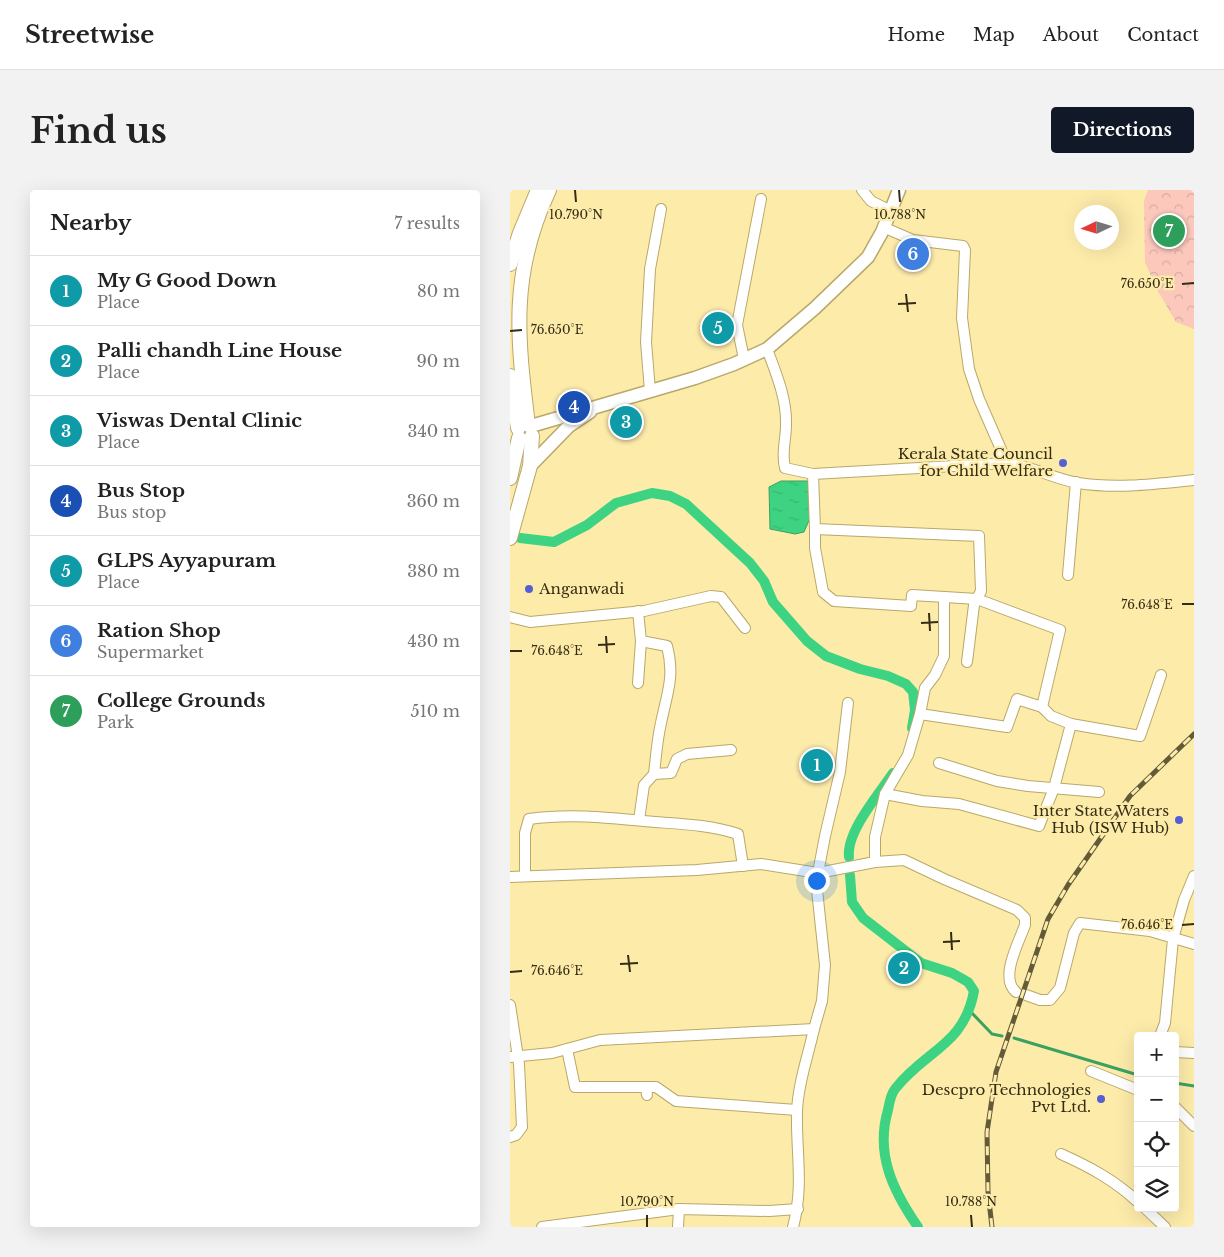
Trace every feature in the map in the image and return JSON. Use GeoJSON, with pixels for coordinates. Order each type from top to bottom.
{"type":"FeatureCollection","features":[{"type":"Feature","properties":{"kind":"highway"},"geometry":{"type":"LineString","coordinates":[[510,264],[538,190]]}},
{"type":"Feature","properties":{"kind":"highway"},"geometry":{"type":"LineString","coordinates":[[510,478],[522,431],[517,299],[526,245],[549,190]]}},
{"type":"Feature","properties":{"kind":"highway"},"geometry":{"type":"LineString","coordinates":[[510,376],[530,466],[510,538]]}},
{"type":"Feature","properties":{"kind":"main road"},"geometry":{"type":"LineString","coordinates":[[522,431],[601,405],[695,378],[767,349],[816,308],[868,257],[899,190]]}},
{"type":"Feature","properties":{"kind":"main road"},"geometry":{"type":"LineString","coordinates":[[530,466],[569,426],[601,405]]}},
{"type":"Feature","properties":{"kind":"street"},"geometry":{"type":"LineString","coordinates":[[862,190],[871,201],[890,210]]}},
{"type":"Feature","properties":{"kind":"street"},"geometry":{"type":"LineString","coordinates":[[744,359],[737,326],[761,199]]}},
{"type":"Feature","properties":{"kind":"street"},"geometry":{"type":"LineString","coordinates":[[650,391],[646,342],[650,269],[661,209]]}},
{"type":"Feature","properties":{"kind":"street"},"geometry":{"type":"LineString","coordinates":[[883,227],[914,240],[963,246],[965,250],[962,318],[969,369],[979,399],[1007,463]]}},
{"type":"Feature","properties":{"kind":"street"},"geometry":{"type":"LineString","coordinates":[[767,349],[785,405],[786,427],[783,438],[782,458],[785,468],[813,474],[1007,463],[1023,465],[1076,482],[1128,487],[1194,480]]}},
{"type":"Feature","properties":{"kind":"street"},"geometry":{"type":"LineString","coordinates":[[813,474],[815,529],[820,580],[822,592],[827,598],[834,601],[910,606],[912,596],[977,599],[1060,630],[1042,707]]}},
{"type":"Feature","properties":{"kind":"street"},"geometry":{"type":"LineString","coordinates":[[1068,575],[1076,482]]}},
{"type":"Feature","properties":{"kind":"street"},"geometry":{"type":"LineString","coordinates":[[815,529],[979,536],[981,591],[974,605],[968,662]]}},
{"type":"Feature","properties":{"kind":"street"},"geometry":{"type":"LineString","coordinates":[[510,617],[530,622],[638,611],[711,596],[721,597],[746,628]]}},
{"type":"Feature","properties":{"kind":"street"},"geometry":{"type":"LineString","coordinates":[[875,862],[875,837],[885,794],[908,755],[920,714],[925,688],[935,675],[944,656],[944,597]]}},
{"type":"Feature","properties":{"kind":"street"},"geometry":{"type":"LineString","coordinates":[[638,611],[641,641],[638,683]]}},
{"type":"Feature","properties":{"kind":"street"},"geometry":{"type":"LineString","coordinates":[[639,820],[644,785],[654,774],[660,723],[670,685],[672,664],[667,646],[641,641]]}},
{"type":"Feature","properties":{"kind":"street"},"geometry":{"type":"LineString","coordinates":[[920,714],[1007,727],[1017,699],[1042,707],[1051,716],[1070,724],[1140,736],[1161,674]]}},
{"type":"Feature","properties":{"kind":"street"},"geometry":{"type":"LineString","coordinates":[[793,1227],[798,1209],[800,1168],[797,1110],[800,1085],[822,1000],[825,965],[817,890],[818,873],[840,772],[848,703]]}},
{"type":"Feature","properties":{"kind":"street"},"geometry":{"type":"LineString","coordinates":[[885,794],[922,801],[959,804],[1039,826],[1054,788],[1070,724]]}},
{"type":"Feature","properties":{"kind":"street"},"geometry":{"type":"LineString","coordinates":[[654,774],[671,773],[677,759],[687,754],[731,750]]}},
{"type":"Feature","properties":{"kind":"street"},"geometry":{"type":"LineString","coordinates":[[939,763],[996,781],[1099,792]]}},
{"type":"Feature","properties":{"kind":"street"},"geometry":{"type":"LineString","coordinates":[[525,875],[525,833],[529,819],[560,815],[600,816],[718,828],[738,834],[743,866]]}},
{"type":"Feature","properties":{"kind":"street"},"geometry":{"type":"LineString","coordinates":[[510,877],[697,870],[761,864],[818,873],[875,862],[904,860],[944,880],[1017,910],[1025,918],[1025,925],[1010,971],[1010,983],[1021,993],[1040,1000],[1050,1000],[1060,988],[1074,933],[1080,923],[1150,931],[1194,944]]}},
{"type":"Feature","properties":{"kind":"street"},"geometry":{"type":"LineString","coordinates":[[1162,1032],[1165,1023],[1173,939],[1184,900],[1194,876]]}},
{"type":"Feature","properties":{"kind":"street"},"geometry":{"type":"LineString","coordinates":[[510,1005],[522,1127],[516,1135],[510,1137]]}},
{"type":"Feature","properties":{"kind":"street"},"geometry":{"type":"LineString","coordinates":[[514,1057],[567,1049],[600,1040],[814,1029]]}},
{"type":"Feature","properties":{"kind":"street"},"geometry":{"type":"LineString","coordinates":[[567,1049],[575,1087],[647,1091],[656,1087],[676,1101],[797,1110]]}},
{"type":"Feature","properties":{"kind":"street"},"geometry":{"type":"LineString","coordinates":[[1179,1052],[1194,1053]]}},
{"type":"Feature","properties":{"kind":"street"},"geometry":{"type":"LineString","coordinates":[[1091,1071],[1134,1088]]}},
{"type":"Feature","properties":{"kind":"street"},"geometry":{"type":"LineString","coordinates":[[1179,1111],[1194,1126]]}},
{"type":"Feature","properties":{"kind":"street"},"geometry":{"type":"LineString","coordinates":[[1061,1154],[1100,1172],[1122,1186],[1134,1198]]}},
{"type":"Feature","properties":{"kind":"street"},"geometry":{"type":"LineString","coordinates":[[542,1227],[679,1209],[769,1211],[798,1209]]}},
{"type":"Feature","properties":{"kind":"street"},"geometry":{"type":"LineString","coordinates":[[678,1227],[679,1209]]}},
{"type":"Feature","properties":{"kind":"street"},"geometry":{"type":"LineString","coordinates":[[1149,1212],[1165,1227]]}},
{"type":"Feature","properties":{"kind":"green space"},"geometry":{"type":"Polygon","coordinates":[[[1148,190],[1194,190],[1194,329],[1176,322],[1156,288],[1145,262],[1144,201],[1148,190]]]}},
{"type":"Feature","properties":{"kind":"water"},"geometry":{"type":"Polygon","coordinates":[[[781,481],[808,481],[810,518],[804,532],[795,534],[770,529],[769,487],[781,481]]]}},
{"type":"Feature","properties":{"kind":"waterway"},"geometry":{"type":"LineString","coordinates":[[520,538],[554,542],[587,525],[616,503],[652,493],[670,496],[686,504],[750,563],[764,581],[773,602],[807,641],[826,656],[860,669],[888,676],[906,684],[913,692],[915,710],[912,728]]}},
{"type":"Feature","properties":{"kind":"waterway"},"geometry":{"type":"LineString","coordinates":[[849,857],[849,847],[858,825],[893,773]]}},
{"type":"Feature","properties":{"kind":"waterway"},"geometry":{"type":"LineString","coordinates":[[850,875],[852,902],[863,918],[921,963],[952,973],[968,982],[974,991],[969,1009],[962,1024],[953,1036],[907,1076],[891,1096],[885,1126],[885,1157],[894,1186],[918,1227]]}},
{"type":"Feature","properties":{"kind":"waterway"},"geometry":{"type":"LineString","coordinates":[[971,1012],[992,1034],[1002,1036]]}},
{"type":"Feature","properties":{"kind":"waterway"},"geometry":{"type":"LineString","coordinates":[[1014,1038],[1134,1074]]}},
{"type":"Feature","properties":{"kind":"waterway"},"geometry":{"type":"LineString","coordinates":[[1179,1084],[1194,1086]]}},
{"type":"Feature","properties":{"kind":"railway"},"geometry":{"type":"LineString","coordinates":[[992,1227],[988,1192],[987,1132],[996,1072],[1048,919],[1068,885],[1130,796],[1194,734]]}},
{"type":"Feature","properties":{"kind":"place","name":"College Grounds"},"geometry":{"type":"Point","coordinates":[1169,231]}},
{"type":"Feature","properties":{"kind":"place","name":"Ration Shop"},"geometry":{"type":"Point","coordinates":[913,254]}},
{"type":"Feature","properties":{"kind":"place","name":"GLPS Ayyapuram"},"geometry":{"type":"Point","coordinates":[718,328]}},
{"type":"Feature","properties":{"kind":"place","name":"Bus Stop"},"geometry":{"type":"Point","coordinates":[574,407]}},
{"type":"Feature","properties":{"kind":"place","name":"Viswas Dental Clinic"},"geometry":{"type":"Point","coordinates":[626,422]}},
{"type":"Feature","properties":{"kind":"place","name":"Kerala State Council for Child Welfare"},"geometry":{"type":"Point","coordinates":[1063,463]}},
{"type":"Feature","properties":{"kind":"place","name":"Anganwadi"},"geometry":{"type":"Point","coordinates":[529,589]}},
{"type":"Feature","properties":{"kind":"place","name":"My G Good Down"},"geometry":{"type":"Point","coordinates":[817,765]}},
{"type":"Feature","properties":{"kind":"place","name":"Inter State Waters Hub (ISW Hub)"},"geometry":{"type":"Point","coordinates":[1179,820]}},
{"type":"Feature","properties":{"kind":"place","name":"Palli chandh Line House"},"geometry":{"type":"Point","coordinates":[904,968]}},
{"type":"Feature","properties":{"kind":"place","name":"Descpro Technologies Pvt Ltd."},"geometry":{"type":"Point","coordinates":[1101,1099]}}]}
